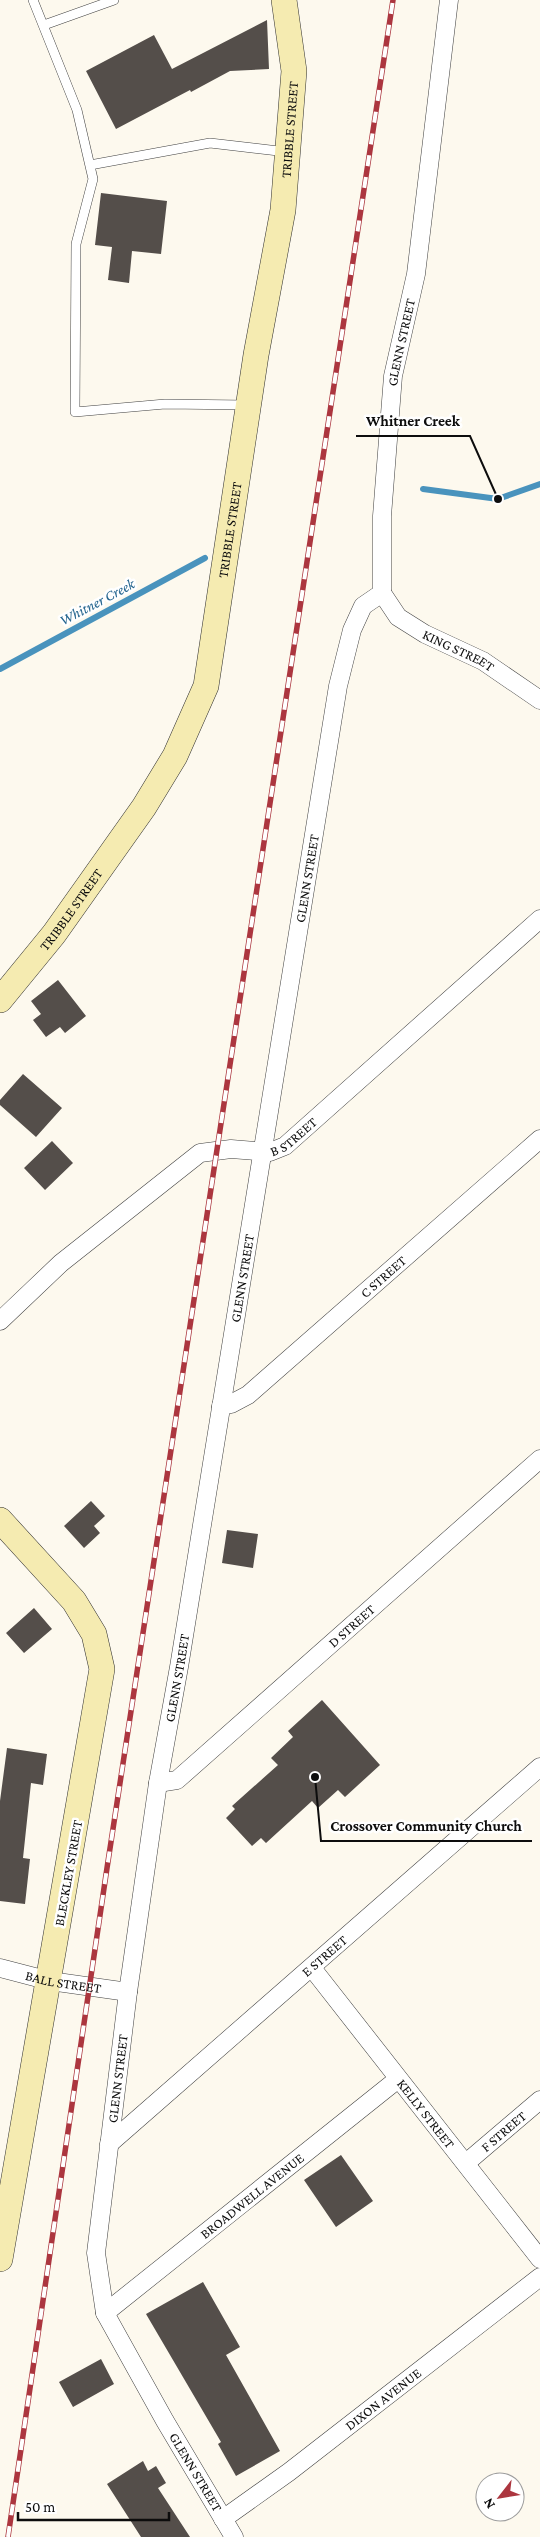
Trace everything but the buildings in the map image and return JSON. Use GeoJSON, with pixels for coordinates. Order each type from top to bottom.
{"type":"FeatureCollection","features":[{"type":"Feature","properties":{"kind":"street","name":"TRIBBLE STREET"},"geometry":{"type":"LineString","coordinates":[[0,1000],[54,934],[144,808],[175,756],[206,686],[283,210],[294,72],[284,0]]}},
{"type":"Feature","properties":{"kind":"street","name":"GLENN STREET"},"geometry":{"type":"LineString","coordinates":[[234,2537],[106,2313],[96,2253],[128,1992],[158,1783],[338,686],[352,630],[359,614],[363,606],[382,593],[382,516],[393,376],[416,274],[450,0]]}},
{"type":"Feature","properties":{"kind":"street","name":"KING STREET"},"geometry":{"type":"LineString","coordinates":[[382,593],[398,617],[425,634],[483,661],[540,700]]}},
{"type":"Feature","properties":{"kind":"street","name":"B STREET"},"geometry":{"type":"LineString","coordinates":[[0,1320],[61,1263],[200,1153],[232,1149],[270,1152],[284,1146],[540,919]]}},
{"type":"Feature","properties":{"kind":"street","name":"C STREET"},"geometry":{"type":"LineString","coordinates":[[221,1406],[231,1404],[248,1395],[540,1139]]}},
{"type":"Feature","properties":{"kind":"street","name":"D STREET"},"geometry":{"type":"LineString","coordinates":[[158,1783],[176,1780],[540,1459]]}},
{"type":"Feature","properties":{"kind":"street","name":"BLECKLEY STREET"},"geometry":{"type":"LineString","coordinates":[[0,1520],[74,1601],[94,1634],[102,1669],[50,1981],[0,2259]]}},
{"type":"Feature","properties":{"kind":"street","name":"E STREET"},"geometry":{"type":"LineString","coordinates":[[109,2144],[540,1767]]}},
{"type":"Feature","properties":{"kind":"street","name":"BALL STREET"},"geometry":{"type":"LineString","coordinates":[[0,1968],[50,1981],[128,1992]]}},
{"type":"Feature","properties":{"kind":"street","name":"KELLY STREET"},"geometry":{"type":"LineString","coordinates":[[312,1968],[540,2259]]}},
{"type":"Feature","properties":{"kind":"street","name":"BROADWELL AVENUE"},"geometry":{"type":"LineString","coordinates":[[106,2313],[398,2079]]}},
{"type":"Feature","properties":{"kind":"street","name":"F STREET"},"geometry":{"type":"LineString","coordinates":[[466,2163],[540,2100]]}},
{"type":"Feature","properties":{"kind":"street","name":"DIXON AVENUE"},"geometry":{"type":"LineString","coordinates":[[224,2519],[297,2466],[540,2277]]}},
{"type":"Feature","properties":{"kind":"lane"},"geometry":{"type":"LineString","coordinates":[[33,0],[77,110],[92,179],[76,244],[75,412],[165,404],[250,405]]}},
{"type":"Feature","properties":{"kind":"lane"},"geometry":{"type":"LineString","coordinates":[[44,25],[114,0]]}},
{"type":"Feature","properties":{"kind":"lane"},"geometry":{"type":"LineString","coordinates":[[90,165],[210,143],[287,152]]}},
{"type":"Feature","properties":{"kind":"waterway","name":"Whitner Creek"},"geometry":{"type":"LineString","coordinates":[[423,489],[498,499],[540,484]]}},
{"type":"Feature","properties":{"kind":"waterway","name":"Whitner Creek"},"geometry":{"type":"LineString","coordinates":[[0,669],[205,558]]}},
{"type":"Feature","properties":{"kind":"railway"},"geometry":{"type":"LineString","coordinates":[[8,2537],[107,1868],[393,0]]}},
{"type":"Feature","properties":{"kind":"place","name":"Whitner Creek"},"geometry":{"type":"Point","coordinates":[498,499]}},
{"type":"Feature","properties":{"kind":"place","name":"Crossover Community Church"},"geometry":{"type":"Point","coordinates":[315,1777]}}]}
